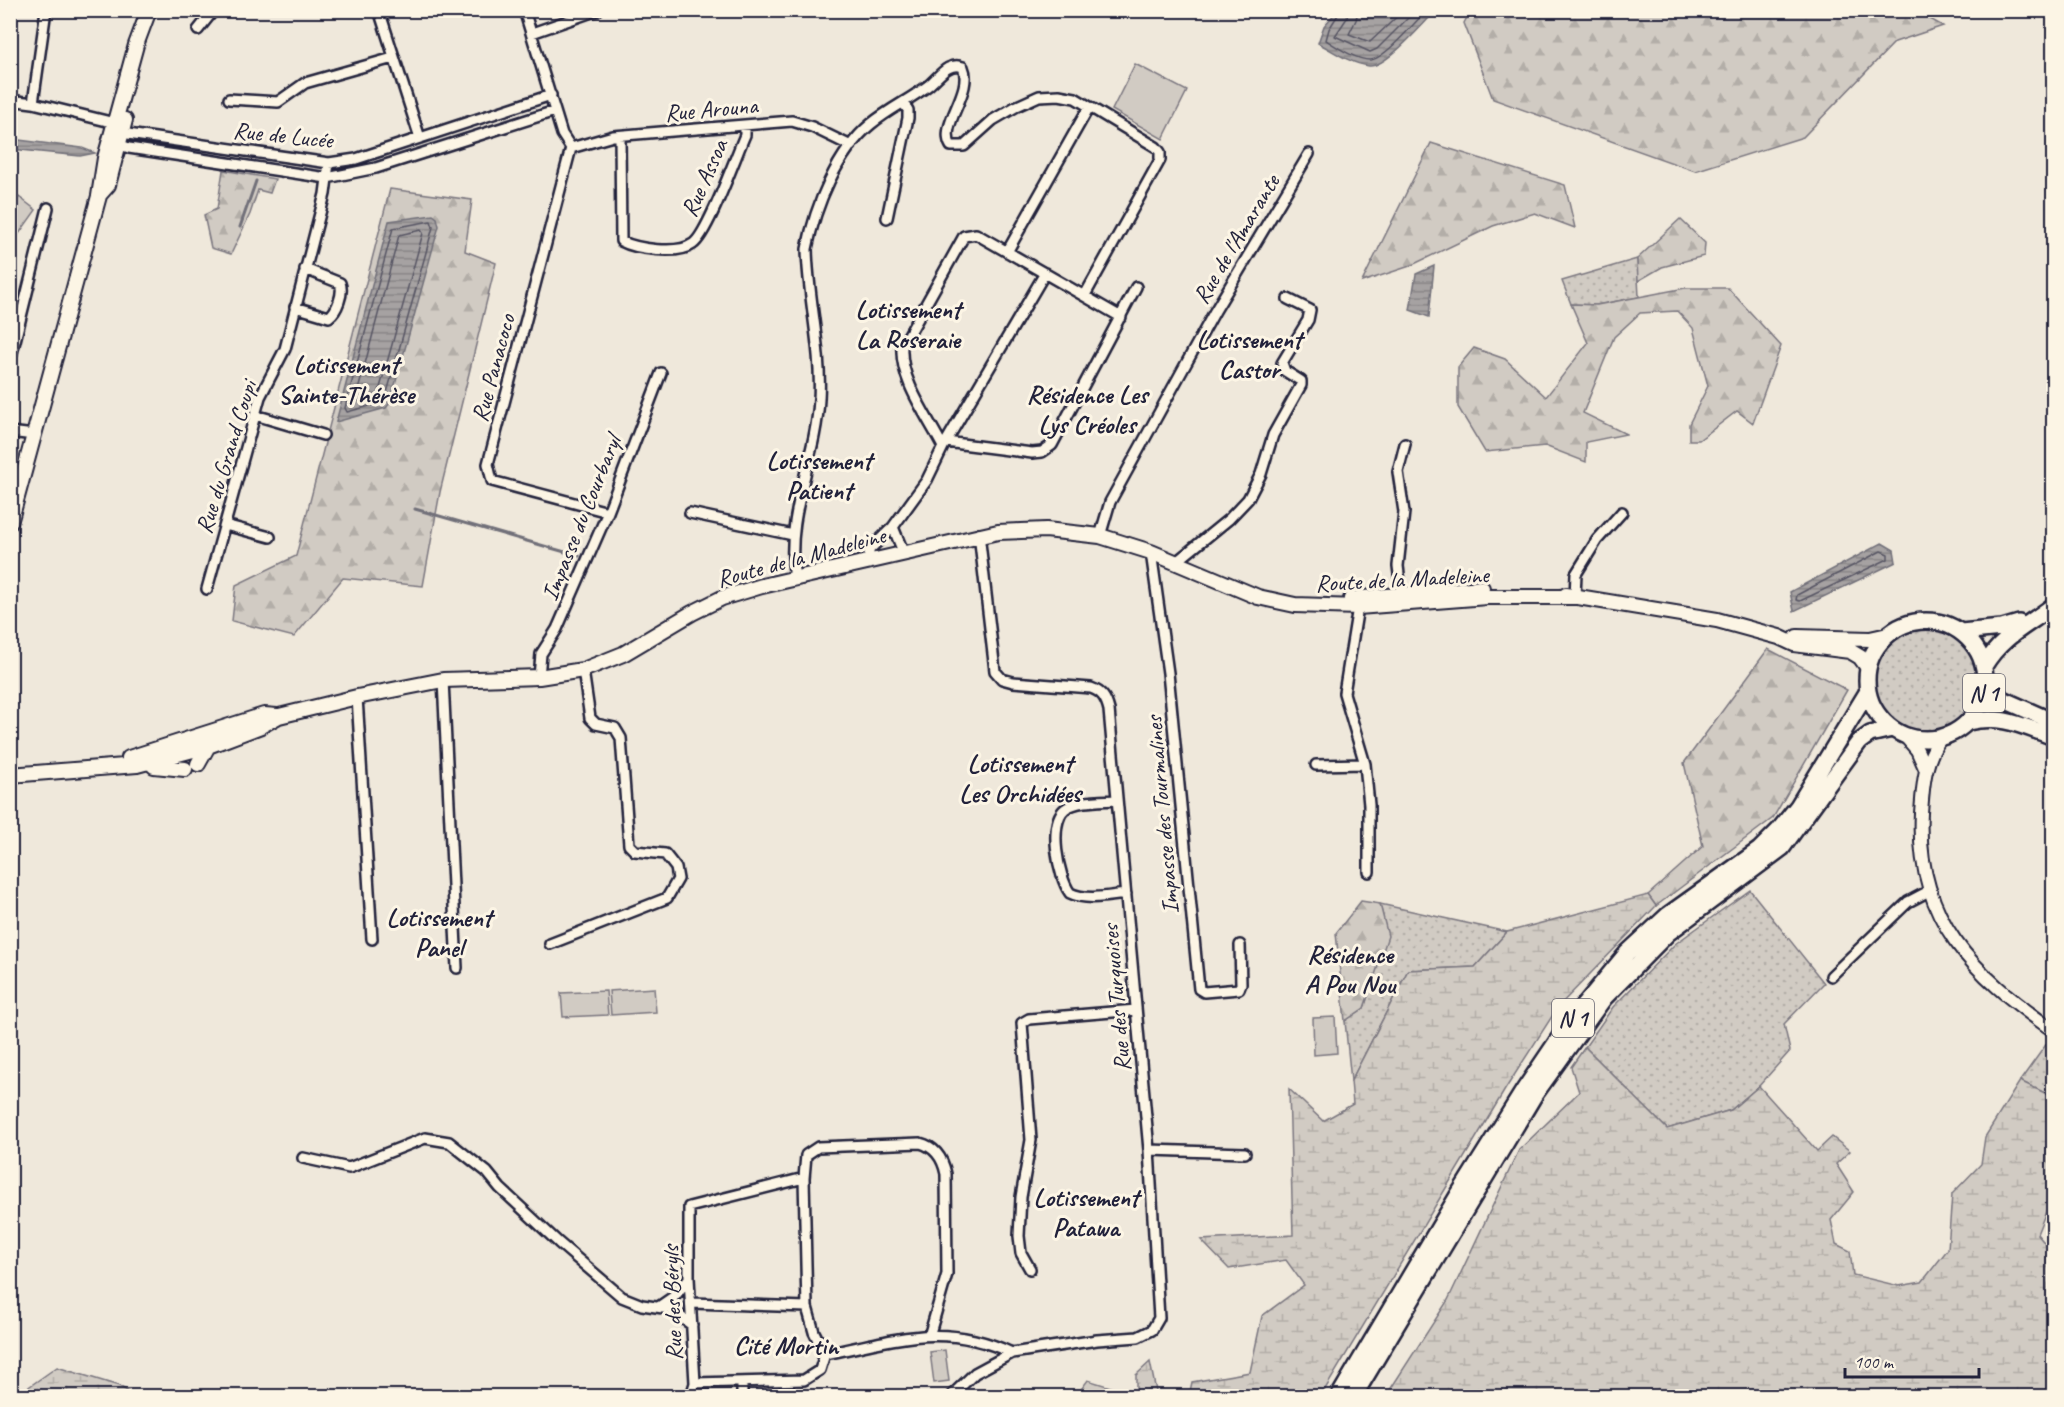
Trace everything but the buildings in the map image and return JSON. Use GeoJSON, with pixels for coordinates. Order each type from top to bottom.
{"type":"FeatureCollection","features":[{"type":"Feature","properties":{"kind":"main road"},"geometry":{"type":"LineString","coordinates":[[10,523],[99,196],[100,176],[117,133],[149,10]]}},
{"type":"Feature","properties":{"kind":"main road","name":"Route de la Madeleine"},"geometry":{"type":"LineString","coordinates":[[11,775],[137,765],[208,746],[261,726],[279,716],[357,697],[443,680],[539,677],[583,670],[623,654],[722,598],[979,534],[1046,530],[1100,537],[1151,552],[1258,597],[1295,605],[1358,607],[1402,599]]}},
{"type":"Feature","properties":{"kind":"main road","name":"Route de la Madeleine"},"geometry":{"type":"LineString","coordinates":[[1234,587],[1312,599],[1575,597],[1648,606],[1718,620],[1779,637],[1794,644],[1850,651],[1860,657],[1868,668]]}},
{"type":"Feature","properties":{"kind":"main road"},"geometry":{"type":"LineString","coordinates":[[1985,672],[2004,638],[2054,605]]}},
{"type":"Feature","properties":{"kind":"main road"},"geometry":{"type":"LineString","coordinates":[[1899,733],[1881,719],[1868,691],[1868,668],[1875,650],[1888,635],[1904,625],[1923,621],[1943,624],[1961,632],[2002,628],[2039,616]]}},
{"type":"Feature","properties":{"kind":"main road","name":"N 1"},"geometry":{"type":"LineString","coordinates":[[1961,632],[1975,647],[1985,672],[2002,699],[2054,722]]}},
{"type":"Feature","properties":{"kind":"main road","name":"Route de la Madeleine"},"geometry":{"type":"LineString","coordinates":[[1779,637],[1870,639],[1888,635]]}},
{"type":"Feature","properties":{"kind":"main road","name":"N 1"},"geometry":{"type":"LineString","coordinates":[[1354,1396],[1535,1095],[1604,998],[1668,933],[1782,848],[1859,742],[1870,734],[1899,733],[1922,740],[1940,739],[1960,730],[1978,710],[1984,695],[1985,672]]}},
{"type":"Feature","properties":{"kind":"main road","name":"N 1"},"geometry":{"type":"LineString","coordinates":[[1339,1396],[1499,1129],[1570,1023],[1627,953],[1660,923],[1759,850],[1779,830],[1797,806],[1868,691]]}},
{"type":"Feature","properties":{"kind":"main road","name":"Route de la Madeleine"},"geometry":{"type":"LineString","coordinates":[[105,766],[264,715],[279,716]]}},
{"type":"Feature","properties":{"kind":"main road","name":"N 1"},"geometry":{"type":"LineString","coordinates":[[1968,722],[1988,718],[2001,719],[2054,737]]}},
{"type":"Feature","properties":{"kind":"main road"},"geometry":{"type":"LineString","coordinates":[[137,765],[191,766],[208,746]]}},
{"type":"Feature","properties":{"kind":"street"},"geometry":{"type":"LineString","coordinates":[[33,103],[46,10]]}},
{"type":"Feature","properties":{"kind":"street"},"geometry":{"type":"LineString","coordinates":[[198,30],[214,10]]}},
{"type":"Feature","properties":{"kind":"street"},"geometry":{"type":"LineString","coordinates":[[379,10],[420,138]]}},
{"type":"Feature","properties":{"kind":"street"},"geometry":{"type":"LineString","coordinates":[[524,10],[562,134],[571,148]]}},
{"type":"Feature","properties":{"kind":"street"},"geometry":{"type":"LineString","coordinates":[[532,33],[598,10]]}},
{"type":"Feature","properties":{"kind":"street"},"geometry":{"type":"LineString","coordinates":[[229,99],[278,102],[304,83],[393,58]]}},
{"type":"Feature","properties":{"kind":"street"},"geometry":{"type":"LineString","coordinates":[[795,579],[793,535],[796,503],[815,430],[820,378],[807,249],[819,206],[851,146],[871,123],[929,85],[949,67],[963,67],[966,81],[948,141],[951,146],[958,148],[993,120],[1039,96],[1059,94],[1075,98],[1156,147],[1160,152],[1160,160],[1085,295]]}},
{"type":"Feature","properties":{"kind":"street","name":"Rue de Lucée"},"geometry":{"type":"LineString","coordinates":[[117,133],[329,163],[356,159],[551,94]]}},
{"type":"Feature","properties":{"kind":"street"},"geometry":{"type":"LineString","coordinates":[[10,100],[33,103],[117,133],[291,174],[327,177],[376,168],[555,111]]}},
{"type":"Feature","properties":{"kind":"street"},"geometry":{"type":"LineString","coordinates":[[887,218],[908,118],[908,110],[903,103]]}},
{"type":"Feature","properties":{"kind":"street"},"geometry":{"type":"LineString","coordinates":[[1007,252],[1089,107]]}},
{"type":"Feature","properties":{"kind":"street","name":"Rue Arouna"},"geometry":{"type":"LineString","coordinates":[[571,148],[620,136],[798,122],[851,146]]}},
{"type":"Feature","properties":{"kind":"street","name":"Rue Assoa"},"geometry":{"type":"LineString","coordinates":[[620,136],[621,241],[643,248],[677,249],[694,244],[705,228],[745,135],[745,126]]}},
{"type":"Feature","properties":{"kind":"street","name":"Rue Panacoco"},"geometry":{"type":"LineString","coordinates":[[571,148],[488,464],[492,481],[608,512]]}},
{"type":"Feature","properties":{"kind":"street","name":"Rue de l'Amarante"},"geometry":{"type":"LineString","coordinates":[[1100,537],[1110,502],[1215,311],[1310,154]]}},
{"type":"Feature","properties":{"kind":"street","name":"Rue du Grand Coupi"},"geometry":{"type":"LineString","coordinates":[[207,589],[255,415],[264,388],[285,349],[329,163]]}},
{"type":"Feature","properties":{"kind":"street"},"geometry":{"type":"LineString","coordinates":[[10,361],[48,208]]}},
{"type":"Feature","properties":{"kind":"street"},"geometry":{"type":"LineString","coordinates":[[945,445],[908,379],[902,360],[902,347],[962,239],[967,234],[976,234],[1121,317]]}},
{"type":"Feature","properties":{"kind":"street"},"geometry":{"type":"LineString","coordinates":[[295,307],[329,317],[333,315],[341,293],[340,284],[305,269]]}},
{"type":"Feature","properties":{"kind":"street"},"geometry":{"type":"LineString","coordinates":[[869,563],[869,550],[893,527],[927,480],[1045,273]]}},
{"type":"Feature","properties":{"kind":"street"},"geometry":{"type":"LineString","coordinates":[[945,445],[1032,453],[1046,450],[1052,445],[1136,287]]}},
{"type":"Feature","properties":{"kind":"street"},"geometry":{"type":"LineString","coordinates":[[1175,563],[1229,519],[1248,499],[1261,474],[1273,435],[1301,385],[1301,381],[1282,368],[1282,363],[1308,320],[1310,310],[1288,298]]}},
{"type":"Feature","properties":{"kind":"street"},"geometry":{"type":"LineString","coordinates":[[10,313],[22,308]]}},
{"type":"Feature","properties":{"kind":"street","name":"Impasse du Courbaryl"},"geometry":{"type":"LineString","coordinates":[[539,677],[541,654],[557,629],[608,512],[661,373]]}},
{"type":"Feature","properties":{"kind":"street"},"geometry":{"type":"LineString","coordinates":[[255,415],[323,435]]}},
{"type":"Feature","properties":{"kind":"street"},"geometry":{"type":"LineString","coordinates":[[10,432],[34,435]]}},
{"type":"Feature","properties":{"kind":"street"},"geometry":{"type":"LineString","coordinates":[[1402,599],[1398,566],[1404,512],[1398,472],[1405,444]]}},
{"type":"Feature","properties":{"kind":"street"},"geometry":{"type":"LineString","coordinates":[[1575,597],[1576,574],[1597,540],[1622,512]]}},
{"type":"Feature","properties":{"kind":"street"},"geometry":{"type":"LineString","coordinates":[[690,513],[793,535]]}},
{"type":"Feature","properties":{"kind":"street"},"geometry":{"type":"LineString","coordinates":[[225,525],[270,537]]}},
{"type":"Feature","properties":{"kind":"street"},"geometry":{"type":"LineString","coordinates":[[893,527],[904,554]]}},
{"type":"Feature","properties":{"kind":"street","name":"Rue des Turquoises"},"geometry":{"type":"LineString","coordinates":[[952,1396],[975,1373],[1012,1353],[1028,1353],[1096,1340],[1138,1337],[1156,1326],[1159,1318],[1149,1150],[1107,700],[1099,691],[1091,688],[1013,682],[1002,679],[995,671],[979,534]]}},
{"type":"Feature","properties":{"kind":"street","name":"Impasse des Tourmalines"},"geometry":{"type":"LineString","coordinates":[[1151,552],[1168,673],[1196,984],[1199,989],[1204,992],[1239,989],[1241,984],[1240,945]]}},
{"type":"Feature","properties":{"kind":"street"},"geometry":{"type":"LineString","coordinates":[[1358,607],[1344,693],[1365,764],[1369,805],[1369,872]]}},
{"type":"Feature","properties":{"kind":"street"},"geometry":{"type":"LineString","coordinates":[[550,944],[667,898],[678,879],[676,868],[664,854],[635,851],[629,845],[621,738],[613,727],[596,724],[590,718],[583,670]]}},
{"type":"Feature","properties":{"kind":"street"},"geometry":{"type":"LineString","coordinates":[[443,680],[457,968]]}},
{"type":"Feature","properties":{"kind":"street"},"geometry":{"type":"LineString","coordinates":[[357,697],[372,939]]}},
{"type":"Feature","properties":{"kind":"street"},"geometry":{"type":"LineString","coordinates":[[1899,733],[1917,750],[1925,768]]}},
{"type":"Feature","properties":{"kind":"street"},"geometry":{"type":"LineString","coordinates":[[1940,739],[1930,752],[1925,768],[1920,829],[1923,863],[1929,891],[1947,928],[1972,964],[1991,984],[2054,1031]]}},
{"type":"Feature","properties":{"kind":"street"},"geometry":{"type":"LineString","coordinates":[[1316,765],[1365,764]]}},
{"type":"Feature","properties":{"kind":"street"},"geometry":{"type":"LineString","coordinates":[[1116,800],[1078,804],[1064,810],[1056,824],[1059,860],[1063,881],[1074,895],[1099,897],[1126,894]]}},
{"type":"Feature","properties":{"kind":"street"},"geometry":{"type":"LineString","coordinates":[[1831,976],[1908,902],[1929,891]]}},
{"type":"Feature","properties":{"kind":"street"},"geometry":{"type":"LineString","coordinates":[[1030,1269],[1022,1253],[1019,1236],[1021,1197],[1030,1140],[1022,1023],[1029,1019],[1136,1010]]}},
{"type":"Feature","properties":{"kind":"street"},"geometry":{"type":"LineString","coordinates":[[303,1158],[349,1168],[425,1138],[449,1142],[487,1172],[500,1188],[559,1243],[622,1297],[642,1305],[670,1309],[692,1325]]}},
{"type":"Feature","properties":{"kind":"street"},"geometry":{"type":"LineString","coordinates":[[695,1383],[809,1379],[820,1370],[825,1354],[814,1332],[807,1307],[804,1178],[806,1155],[818,1147],[914,1143],[927,1145],[936,1152],[946,1174],[947,1274],[930,1333]]}},
{"type":"Feature","properties":{"kind":"street"},"geometry":{"type":"LineString","coordinates":[[1149,1150],[1245,1153]]}},
{"type":"Feature","properties":{"kind":"street","name":"Rue des Béryls"},"geometry":{"type":"LineString","coordinates":[[691,1396],[695,1383],[689,1278],[689,1207],[804,1178]]}},
{"type":"Feature","properties":{"kind":"street"},"geometry":{"type":"LineString","coordinates":[[660,1306],[676,1296],[689,1278]]}},
{"type":"Feature","properties":{"kind":"street"},"geometry":{"type":"LineString","coordinates":[[692,1303],[807,1307]]}},
{"type":"Feature","properties":{"kind":"street"},"geometry":{"type":"LineString","coordinates":[[825,1354],[930,1333],[984,1340],[1012,1353]]}},
{"type":"Feature","properties":{"kind":"street"},"geometry":{"type":"LineString","coordinates":[[742,1383],[742,1396]]}},
{"type":"Feature","properties":{"kind":"green space"},"geometry":{"type":"Polygon","coordinates":[[[1471,10],[1914,10],[1943,26],[1895,42],[1803,137],[1695,171],[1493,99],[1464,23],[1471,10]]]}},
{"type":"Feature","properties":{"kind":"green space"},"geometry":{"type":"Polygon","coordinates":[[[1135,64],[1187,91],[1163,139],[1112,110],[1135,64]]]}},
{"type":"Feature","properties":{"kind":"green space"},"geometry":{"type":"Polygon","coordinates":[[[1431,143],[1565,185],[1575,228],[1535,213],[1493,226],[1410,266],[1362,282],[1431,143]]]}},
{"type":"Feature","properties":{"kind":"green space"},"geometry":{"type":"Polygon","coordinates":[[[223,170],[275,179],[270,193],[258,190],[250,214],[231,254],[211,248],[204,215],[217,209],[223,170]]]}},
{"type":"Feature","properties":{"kind":"green space"},"geometry":{"type":"Polygon","coordinates":[[[390,189],[472,200],[465,251],[496,263],[440,492],[423,586],[343,578],[294,637],[232,621],[236,585],[296,556],[390,189]]]}},
{"type":"Feature","properties":{"kind":"green space"},"geometry":{"type":"Polygon","coordinates":[[[19,197],[36,210],[11,245],[11,209],[19,197]]]}},
{"type":"Feature","properties":{"kind":"green space"},"geometry":{"type":"Polygon","coordinates":[[[1680,219],[1705,243],[1704,256],[1662,267],[1638,281],[1637,259],[1680,219]]]}},
{"type":"Feature","properties":{"kind":"green space"},"geometry":{"type":"Polygon","coordinates":[[[1637,259],[1639,297],[1596,305],[1571,304],[1562,281],[1637,259]]]}},
{"type":"Feature","properties":{"kind":"green space"},"geometry":{"type":"Polygon","coordinates":[[[1685,288],[1728,288],[1781,346],[1753,423],[1737,411],[1699,440],[1689,440],[1689,424],[1708,386],[1693,328],[1677,311],[1640,313],[1614,337],[1583,413],[1626,434],[1586,442],[1586,462],[1545,446],[1485,452],[1458,407],[1458,367],[1474,348],[1505,359],[1546,397],[1588,343],[1571,304],[1597,305],[1685,288]]]}},
{"type":"Feature","properties":{"kind":"green space"},"geometry":{"type":"Polygon","coordinates":[[[1926,626],[1946,630],[1964,641],[1975,659],[1979,679],[1975,699],[1964,717],[1946,728],[1926,732],[1906,728],[1888,717],[1877,699],[1873,679],[1877,659],[1888,641],[1906,630],[1926,626]]]}},
{"type":"Feature","properties":{"kind":"green space"},"geometry":{"type":"Polygon","coordinates":[[[1768,649],[1847,690],[1773,818],[1656,906],[1648,895],[1703,846],[1684,763],[1768,649]]]}},
{"type":"Feature","properties":{"kind":"green space"},"geometry":{"type":"Polygon","coordinates":[[[1750,890],[1824,983],[1784,1024],[1790,1051],[1759,1086],[1731,1110],[1667,1129],[1585,1047],[1613,1007],[1675,944],[1750,890]]]}},
{"type":"Feature","properties":{"kind":"green space"},"geometry":{"type":"Polygon","coordinates":[[[1648,895],[1656,906],[1558,1007],[1506,1088],[1321,1396],[1189,1396],[1192,1382],[1250,1372],[1262,1316],[1304,1285],[1286,1260],[1229,1269],[1201,1240],[1293,1235],[1289,1089],[1323,1121],[1353,1104],[1351,1081],[1408,970],[1475,967],[1507,932],[1648,895]]]}},
{"type":"Feature","properties":{"kind":"green space"},"geometry":{"type":"Polygon","coordinates":[[[1361,901],[1380,904],[1388,936],[1364,1008],[1345,1021],[1336,933],[1361,901]]]}},
{"type":"Feature","properties":{"kind":"green space"},"geometry":{"type":"Polygon","coordinates":[[[1380,904],[1507,932],[1475,967],[1408,970],[1351,1081],[1345,1021],[1364,1008],[1387,936],[1380,904]]]}},
{"type":"Feature","properties":{"kind":"green space"},"geometry":{"type":"Polygon","coordinates":[[[654,988],[656,1012],[611,1015],[609,991],[654,988]]]}},
{"type":"Feature","properties":{"kind":"green space"},"geometry":{"type":"Polygon","coordinates":[[[606,991],[608,1015],[563,1017],[561,993],[606,991]]]}},
{"type":"Feature","properties":{"kind":"green space"},"geometry":{"type":"Polygon","coordinates":[[[1335,1017],[1337,1053],[1314,1055],[1313,1018],[1335,1017]]]}},
{"type":"Feature","properties":{"kind":"green space"},"geometry":{"type":"Polygon","coordinates":[[[2050,1039],[2053,1042],[2053,1097],[2020,1081],[2050,1039]]]}},
{"type":"Feature","properties":{"kind":"green space"},"geometry":{"type":"Polygon","coordinates":[[[1585,1047],[1667,1129],[1731,1110],[1759,1086],[1817,1151],[1832,1137],[1850,1151],[1836,1164],[1854,1192],[1831,1220],[1836,1244],[1850,1251],[1853,1275],[1899,1286],[1922,1282],[1948,1249],[1952,1194],[1981,1164],[1985,1137],[2020,1081],[2053,1097],[2053,1194],[2037,1234],[2053,1253],[2053,1396],[1386,1396],[1448,1300],[1519,1150],[1579,1092],[1571,1067],[1585,1047]]]}},
{"type":"Feature","properties":{"kind":"green space"},"geometry":{"type":"Polygon","coordinates":[[[945,1350],[949,1381],[934,1383],[930,1352],[945,1350]]]}},
{"type":"Feature","properties":{"kind":"green space"},"geometry":{"type":"Polygon","coordinates":[[[1150,1362],[1157,1396],[1076,1396],[1088,1380],[1136,1395],[1136,1375],[1150,1362]]]}},
{"type":"Feature","properties":{"kind":"green space"},"geometry":{"type":"Polygon","coordinates":[[[57,1367],[119,1386],[136,1396],[16,1396],[57,1367]]]}},
{"type":"Feature","properties":{"kind":"water"},"geometry":{"type":"Polygon","coordinates":[[[1337,11],[1436,11],[1394,53],[1376,65],[1369,66],[1349,60],[1318,43],[1324,26],[1337,11]]]}},
{"type":"Feature","properties":{"kind":"water"},"geometry":{"type":"Polygon","coordinates":[[[11,139],[82,148],[95,153],[80,156],[11,149],[11,139]]]}},
{"type":"Feature","properties":{"kind":"water"},"geometry":{"type":"Polygon","coordinates":[[[433,215],[437,218],[439,226],[390,403],[386,408],[336,422],[389,221],[433,215]]]}},
{"type":"Feature","properties":{"kind":"water"},"geometry":{"type":"Polygon","coordinates":[[[1434,266],[1429,317],[1410,310],[1416,274],[1434,266]]]}},
{"type":"Feature","properties":{"kind":"water"},"geometry":{"type":"Polygon","coordinates":[[[1882,543],[1894,550],[1896,562],[1794,611],[1790,592],[1882,543]]]}},
{"type":"Feature","properties":{"kind":"waterway"},"geometry":{"type":"LineString","coordinates":[[240,227],[256,181]]}},
{"type":"Feature","properties":{"kind":"waterway"},"geometry":{"type":"LineString","coordinates":[[415,509],[579,556]]}},
{"type":"Feature","properties":{"kind":"district","name":"Lotissement La Roseraie"},"geometry":{"type":"Point","coordinates":[908,324]}},
{"type":"Feature","properties":{"kind":"district","name":"Lotissement Castor"},"geometry":{"type":"Point","coordinates":[1249,354]}},
{"type":"Feature","properties":{"kind":"district","name":"Lotissement Sainte-Thérèse"},"geometry":{"type":"Point","coordinates":[346,379]}},
{"type":"Feature","properties":{"kind":"district","name":"Résidence Les Lys Créoles"},"geometry":{"type":"Point","coordinates":[1087,409]}},
{"type":"Feature","properties":{"kind":"district","name":"Lotissement Patient"},"geometry":{"type":"Point","coordinates":[819,475]}},
{"type":"Feature","properties":{"kind":"district","name":"Lotissement Les Orchidées"},"geometry":{"type":"Point","coordinates":[1020,778]}},
{"type":"Feature","properties":{"kind":"district","name":"Lotissement Panel"},"geometry":{"type":"Point","coordinates":[439,932]}},
{"type":"Feature","properties":{"kind":"district","name":"Résidence A Pou Nou"},"geometry":{"type":"Point","coordinates":[1350,969]}},
{"type":"Feature","properties":{"kind":"district","name":"Lotissement Patawa"},"geometry":{"type":"Point","coordinates":[1086,1212]}},
{"type":"Feature","properties":{"kind":"district","name":"Cité Mortin"},"geometry":{"type":"Point","coordinates":[786,1345]}}]}
